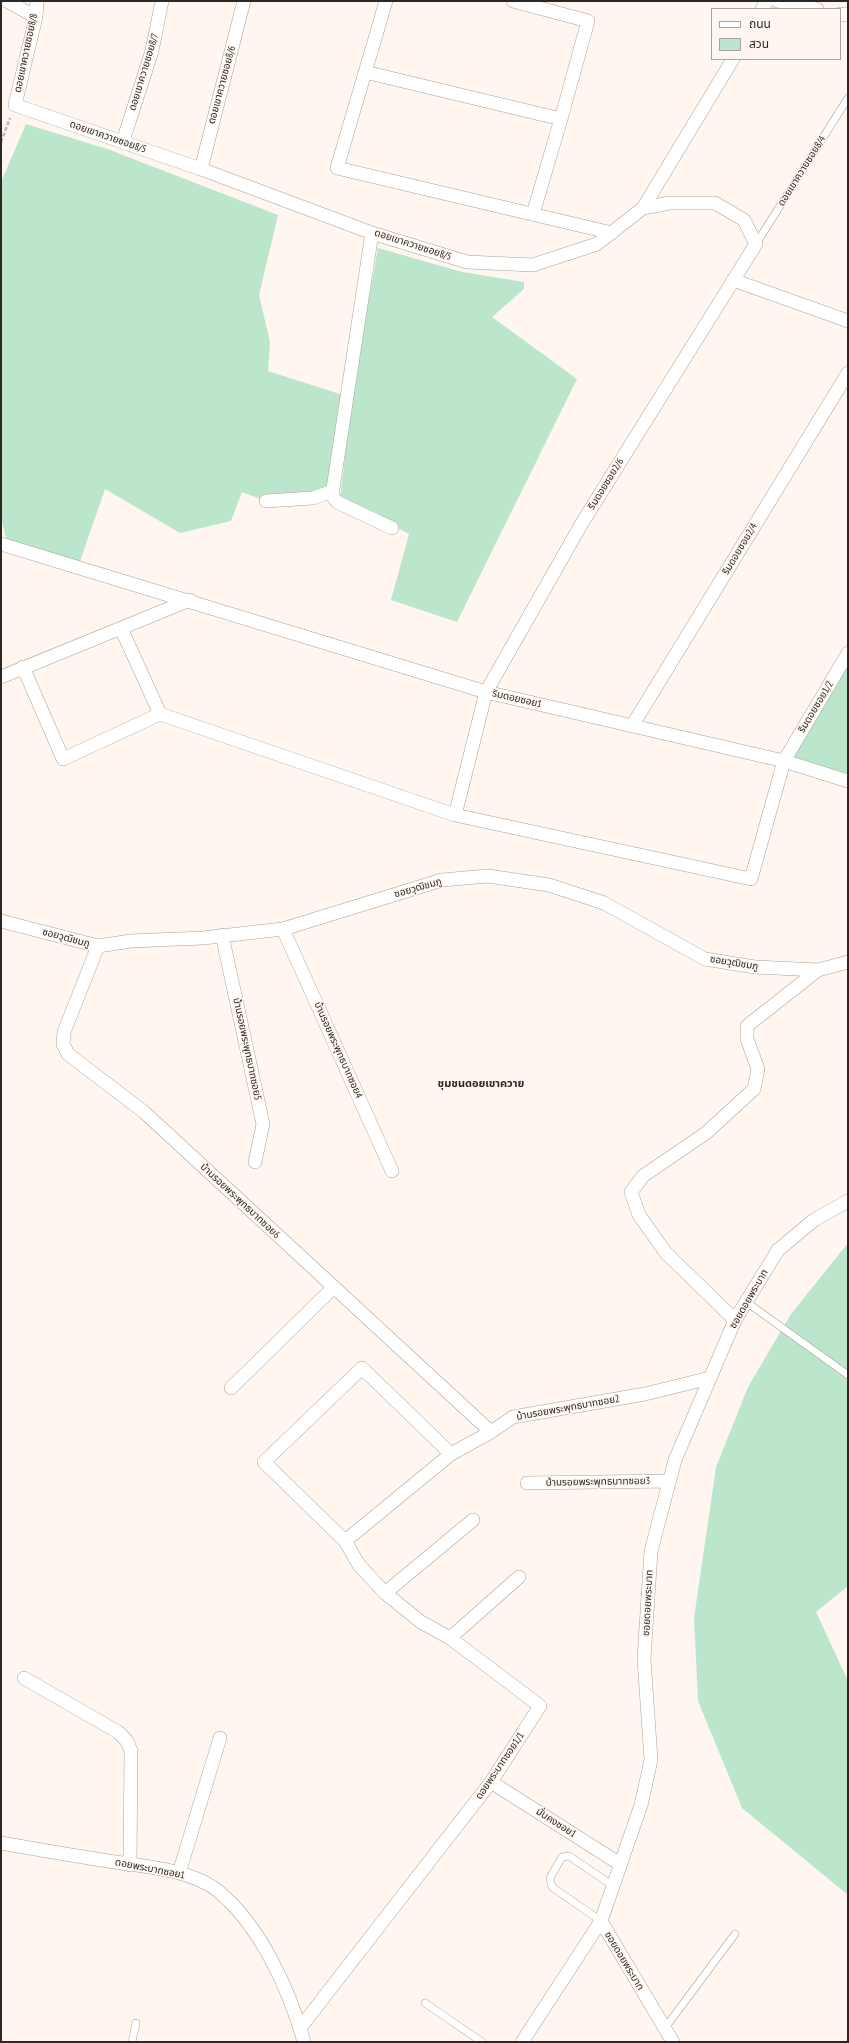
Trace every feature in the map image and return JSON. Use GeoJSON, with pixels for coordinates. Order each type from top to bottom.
{"type":"FeatureCollection","features":[{"type":"Feature","properties":{"kind":"street"},"geometry":{"type":"LineString","coordinates":[[7,1],[36,16]]}},
{"type":"Feature","properties":{"kind":"street","name":"ดอยเขาควายซอย8/8"},"geometry":{"type":"LineString","coordinates":[[15,105],[36,16],[37,1]]}},
{"type":"Feature","properties":{"kind":"street","name":"ดอยเขาควายซอย8/7"},"geometry":{"type":"LineString","coordinates":[[123,142],[152,51],[162,1]]}},
{"type":"Feature","properties":{"kind":"street","name":"ดอยเขาควายซอย8/6"},"geometry":{"type":"LineString","coordinates":[[200,169],[244,1]]}},
{"type":"Feature","properties":{"kind":"street"},"geometry":{"type":"LineString","coordinates":[[386,1],[337,168],[612,233]]}},
{"type":"Feature","properties":{"kind":"street"},"geometry":{"type":"LineString","coordinates":[[513,1],[588,21],[533,214]]}},
{"type":"Feature","properties":{"kind":"street"},"geometry":{"type":"LineString","coordinates":[[777,1],[812,8]]}},
{"type":"Feature","properties":{"kind":"street","name":"ดอยเขาควายซอย8/5"},"geometry":{"type":"LineString","coordinates":[[15,105],[200,169],[372,233],[468,262],[533,265],[597,244],[643,208],[732,60]]}},
{"type":"Feature","properties":{"kind":"street"},"geometry":{"type":"LineString","coordinates":[[365,72],[561,119]]}},
{"type":"Feature","properties":{"kind":"street"},"geometry":{"type":"LineString","coordinates":[[643,208],[670,203],[715,203],[744,220],[756,244]]}},
{"type":"Feature","properties":{"kind":"street"},"geometry":{"type":"LineString","coordinates":[[372,233],[332,491],[334,499],[337,502],[392,528]]}},
{"type":"Feature","properties":{"kind":"street","name":"ริมดอยซอย2/6"},"geometry":{"type":"LineString","coordinates":[[455,815],[486,692],[582,523],[756,244]]}},
{"type":"Feature","properties":{"kind":"street"},"geometry":{"type":"LineString","coordinates":[[733,280],[848,321]]}},
{"type":"Feature","properties":{"kind":"street","name":"ริมดอยซอย2/4"},"geometry":{"type":"LineString","coordinates":[[632,726],[848,373]]}},
{"type":"Feature","properties":{"kind":"street"},"geometry":{"type":"LineString","coordinates":[[266,501],[313,498],[332,491]]}},
{"type":"Feature","properties":{"kind":"street","name":"ริมดอยซอย1"},"geometry":{"type":"LineString","coordinates":[[1,544],[190,600],[486,692],[784,761],[848,781]]}},
{"type":"Feature","properties":{"kind":"street"},"geometry":{"type":"LineString","coordinates":[[1,677],[190,600]]}},
{"type":"Feature","properties":{"kind":"street"},"geometry":{"type":"LineString","coordinates":[[121,628],[160,714]]}},
{"type":"Feature","properties":{"kind":"street","name":"ริมดอยซอย1/2"},"geometry":{"type":"LineString","coordinates":[[455,815],[751,879],[784,761],[848,653]]}},
{"type":"Feature","properties":{"kind":"street"},"geometry":{"type":"LineString","coordinates":[[23,668],[63,759],[160,714],[455,815]]}},
{"type":"Feature","properties":{"kind":"street","name":"ซอยวุฒิชมภู"},"geometry":{"type":"LineString","coordinates":[[1,921],[98,946],[131,941],[203,938],[283,929],[442,880],[488,876],[550,885],[604,903],[705,959],[755,967],[818,970],[848,962]]}},
{"type":"Feature","properties":{"kind":"street","name":"บ้านรอยพระพุทธบาทซอย4"},"geometry":{"type":"LineString","coordinates":[[283,929],[392,1170]]}},
{"type":"Feature","properties":{"kind":"street","name":"บ้านรอยพระพุทธบาทซอย5"},"geometry":{"type":"LineString","coordinates":[[222,935],[263,1124],[255,1162]]}},
{"type":"Feature","properties":{"kind":"street","name":"บ้านรอยพระพุทธบาทซอย6"},"geometry":{"type":"LineString","coordinates":[[98,946],[64,1032],[63,1044],[68,1054],[144,1112],[491,1432]]}},
{"type":"Feature","properties":{"kind":"street"},"geometry":{"type":"LineString","coordinates":[[735,1320],[666,1253],[639,1215],[630,1192],[643,1176],[706,1133],[754,1089],[758,1069],[747,1040],[747,1026],[818,970]]}},
{"type":"Feature","properties":{"kind":"street","name":"ซอยดอยพระบาท"},"geometry":{"type":"LineString","coordinates":[[674,2042],[601,1921],[612,1885],[641,1805],[651,1760],[644,1659],[651,1551],[675,1460],[735,1320],[778,1250],[814,1220],[848,1201]]}},
{"type":"Feature","properties":{"kind":"street"},"geometry":{"type":"LineString","coordinates":[[231,1388],[334,1286]]}},
{"type":"Feature","properties":{"kind":"street","name":"ดอยพระบาทซอย1/1"},"geometry":{"type":"LineString","coordinates":[[300,2028],[491,1782],[540,1706],[450,1638],[421,1622],[385,1593],[359,1566],[345,1541],[264,1462],[362,1368],[451,1454]]}},
{"type":"Feature","properties":{"kind":"street","name":"บ้านรอยพระพุทธบาทซอย2"},"geometry":{"type":"LineString","coordinates":[[345,1541],[451,1454],[491,1432],[514,1417],[645,1394],[710,1378]]}},
{"type":"Feature","properties":{"kind":"street","name":"บ้านรอยพระพุทธบาทซอย3"},"geometry":{"type":"LineString","coordinates":[[527,1483],[669,1481]]}},
{"type":"Feature","properties":{"kind":"street"},"geometry":{"type":"LineString","coordinates":[[385,1593],[473,1520]]}},
{"type":"Feature","properties":{"kind":"street"},"geometry":{"type":"LineString","coordinates":[[450,1638],[519,1577]]}},
{"type":"Feature","properties":{"kind":"street"},"geometry":{"type":"LineString","coordinates":[[24,1678],[118,1732],[127,1741],[131,1751],[130,1864]]}},
{"type":"Feature","properties":{"kind":"street"},"geometry":{"type":"LineString","coordinates":[[179,1873],[220,1738]]}},
{"type":"Feature","properties":{"kind":"street","name":"มั่นคงซอย1"},"geometry":{"type":"LineString","coordinates":[[491,1782],[620,1864]]}},
{"type":"Feature","properties":{"kind":"street","name":"ดอยพระบาทซอย1"},"geometry":{"type":"LineString","coordinates":[[1,1843],[179,1873],[218,1891],[242,1916],[258,1938],[280,1980],[300,2028],[304,2042]]}},
{"type":"Feature","properties":{"kind":"street"},"geometry":{"type":"LineString","coordinates":[[522,2042],[601,1921]]}},
{"type":"Feature","properties":{"kind":"lane","name":"ดอยเขาควายซอย8/4"},"geometry":{"type":"LineString","coordinates":[[756,244],[848,98]]}},
{"type":"Feature","properties":{"kind":"lane"},"geometry":{"type":"LineString","coordinates":[[746,1301],[848,1375]]}},
{"type":"Feature","properties":{"kind":"lane"},"geometry":{"type":"LineString","coordinates":[[601,1921],[552,1887],[550,1878],[562,1857],[569,1856],[612,1885]]}},
{"type":"Feature","properties":{"kind":"lane"},"geometry":{"type":"LineString","coordinates":[[665,2028],[735,1934]]}},
{"type":"Feature","properties":{"kind":"lane"},"geometry":{"type":"LineString","coordinates":[[425,2003],[482,2042]]}},
{"type":"Feature","properties":{"kind":"lane"},"geometry":{"type":"LineString","coordinates":[[132,2042],[136,2024]]}},
{"type":"Feature","properties":{"kind":"path"},"geometry":{"type":"LineString","coordinates":[[1,142],[15,105]]}},
{"type":"Feature","properties":{"kind":"green space"},"geometry":{"type":"Polygon","coordinates":[[[26,124],[110,150],[278,215],[259,295],[270,342],[268,371],[346,396],[333,491],[266,501],[242,492],[231,521],[180,533],[105,489],[78,567],[8,547],[1,517],[1,182],[26,124]]]}},
{"type":"Feature","properties":{"kind":"green space"},"geometry":{"type":"Polygon","coordinates":[[[378,248],[462,272],[524,282],[524,289],[492,317],[577,379],[457,622],[391,600],[409,534],[340,498],[354,382],[378,248]]]}},
{"type":"Feature","properties":{"kind":"green space"},"geometry":{"type":"Polygon","coordinates":[[[848,653],[848,781],[784,761],[848,653]]]}},
{"type":"Feature","properties":{"kind":"green space"},"geometry":{"type":"Polygon","coordinates":[[[848,1243],[848,1586],[816,1612],[848,1681],[848,1895],[742,1808],[698,1701],[694,1618],[716,1467],[748,1387],[791,1314],[848,1243]]]}},
{"type":"Feature","properties":{"kind":"district","name":"ชุมชนดอยเขาควาย"},"geometry":{"type":"Point","coordinates":[481,1084]}}]}
